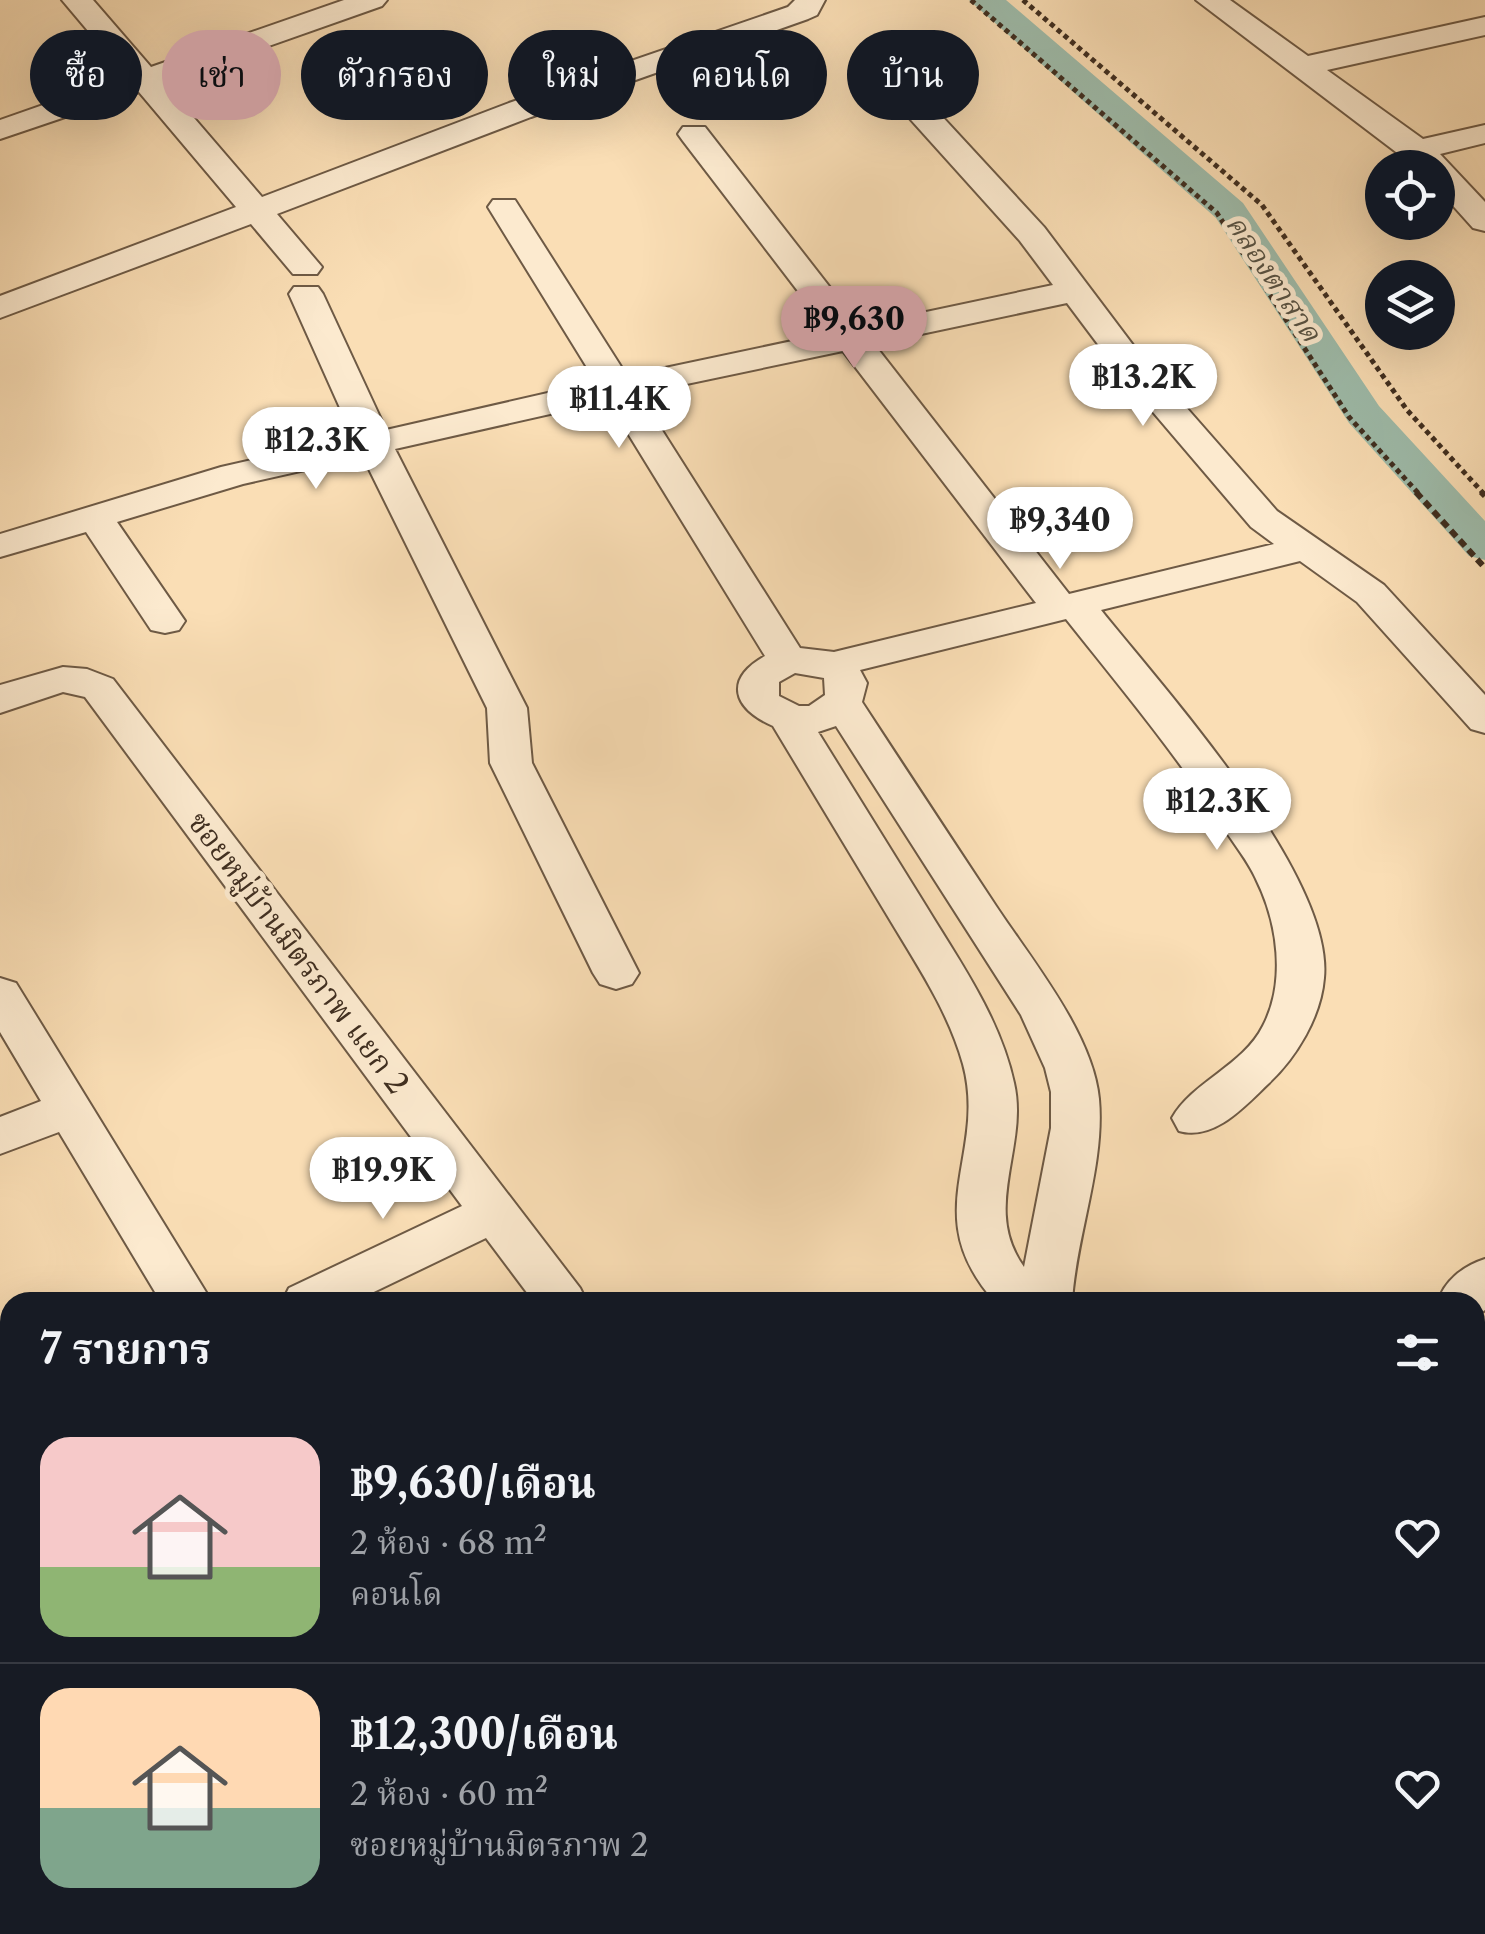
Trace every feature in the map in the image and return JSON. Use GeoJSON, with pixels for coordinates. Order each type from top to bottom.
{"type":"FeatureCollection","features":[{"type":"Feature","properties":{"kind":"street"},"geometry":{"type":"LineString","coordinates":[[77,0],[259,210],[306,280],[375,445],[507,708],[511,762],[616,973]]}},
{"type":"Feature","properties":{"kind":"street"},"geometry":{"type":"LineString","coordinates":[[0,130],[372,0]]}},
{"type":"Feature","properties":{"kind":"street"},"geometry":{"type":"LineString","coordinates":[[0,308],[520,110],[798,13],[806,9],[810,0]]}},
{"type":"Feature","properties":{"kind":"street"},"geometry":{"type":"LineString","coordinates":[[1211,0],[1413,150]]}},
{"type":"Feature","properties":{"kind":"street"},"geometry":{"type":"LineString","coordinates":[[1302,66],[1485,26]]}},
{"type":"Feature","properties":{"kind":"street"},"geometry":{"type":"LineString","coordinates":[[929,120],[1032,234],[1130,364],[1264,520],[1358,582],[1485,720]]}},
{"type":"Feature","properties":{"kind":"street"},"geometry":{"type":"LineString","coordinates":[[694,134],[1068,606],[1209,774],[1278,878],[1294,926],[1302,976],[1284,1034],[1253,1072],[1196,1118]]}},
{"type":"Feature","properties":{"kind":"street"},"geometry":{"type":"LineString","coordinates":[[1455,150],[1485,134]]}},
{"type":"Feature","properties":{"kind":"street"},"geometry":{"type":"LineString","coordinates":[[1455,189],[1485,221]]}},
{"type":"Feature","properties":{"kind":"street"},"geometry":{"type":"LineString","coordinates":[[504,207],[788,660]]}},
{"type":"Feature","properties":{"kind":"street"},"geometry":{"type":"LineString","coordinates":[[0,546],[234,476],[618,388],[1075,291]]}},
{"type":"Feature","properties":{"kind":"street"},"geometry":{"type":"LineString","coordinates":[[95,517],[165,621]]}},
{"type":"Feature","properties":{"kind":"street"},"geometry":{"type":"LineString","coordinates":[[1046,1292],[1047,1263],[1076,1102],[1061,1050],[1041,1010],[837,685],[818,660],[788,660],[771,666],[760,676],[756,688],[760,700],[771,710],[788,717],[809,718],[837,685],[1068,606],[1306,548]]}},
{"type":"Feature","properties":{"kind":"street","name":"ซอยหมู่บ้านมิตรภาพ แยก 2"},"geometry":{"type":"LineString","coordinates":[[0,700],[74,677],[99,688],[554,1292]]}},
{"type":"Feature","properties":{"kind":"street"},"geometry":{"type":"LineString","coordinates":[[788,717],[950,983],[979,1044],[992,1085],[992,1120],[978,1203],[980,1239],[996,1272],[1015,1292]]}},
{"type":"Feature","properties":{"kind":"street"},"geometry":{"type":"LineString","coordinates":[[0,994],[180,1292]]}},
{"type":"Feature","properties":{"kind":"street"},"geometry":{"type":"LineString","coordinates":[[0,1136],[69,1108]]}},
{"type":"Feature","properties":{"kind":"street"},"geometry":{"type":"LineString","coordinates":[[328,1292],[493,1213]]}},
{"type":"Feature","properties":{"kind":"path"},"geometry":{"type":"LineString","coordinates":[[971,0],[1217,213],[1350,417],[1485,568]]}},
{"type":"Feature","properties":{"kind":"path"},"geometry":{"type":"LineString","coordinates":[[1024,0],[1262,205],[1407,410],[1485,496]]}},
{"type":"Feature","properties":{"kind":"waterway","name":"คลองตาสาด"},"geometry":{"type":"LineString","coordinates":[[986,0],[1230,211],[1364,414],[1485,547]]}}]}
